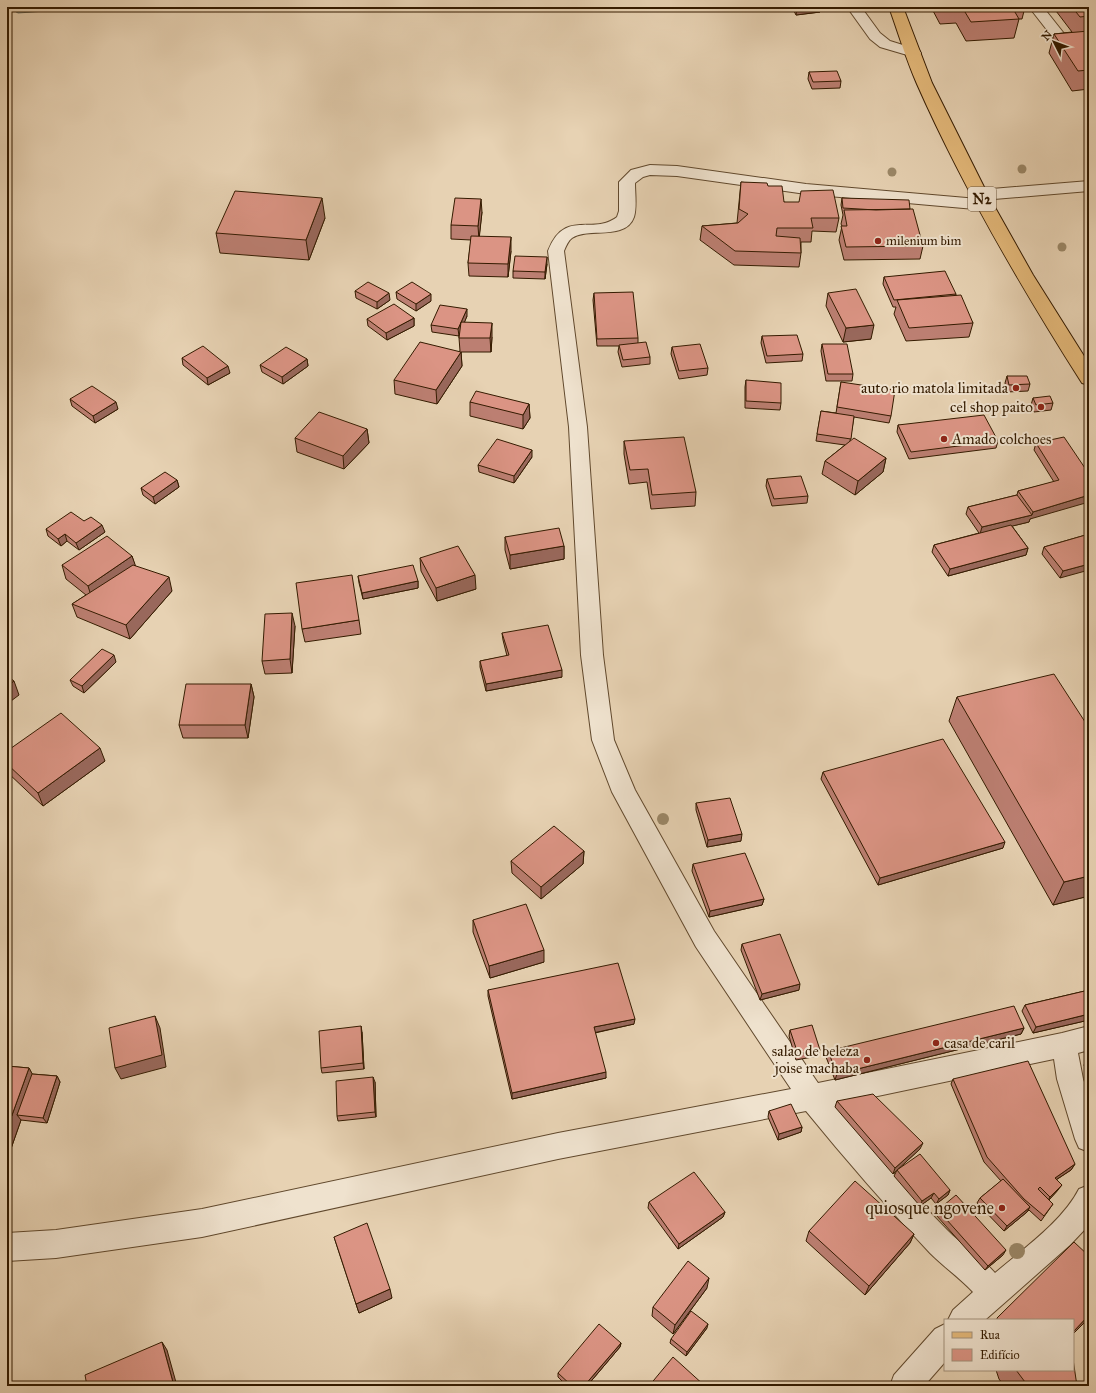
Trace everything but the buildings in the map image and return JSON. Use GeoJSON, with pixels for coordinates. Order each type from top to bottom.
{"type":"FeatureCollection","features":[{"type":"Feature","properties":{"kind":"main road","name":"N2"},"geometry":{"type":"LineString","coordinates":[[896,7],[924,83],[983,200],[1024,276],[1089,379]]}},
{"type":"Feature","properties":{"kind":"street"},"geometry":{"type":"LineString","coordinates":[[854,7],[875,36],[885,44],[914,53]]}},
{"type":"Feature","properties":{"kind":"street"},"geometry":{"type":"LineString","coordinates":[[1036,7],[1059,36]]}},
{"type":"Feature","properties":{"kind":"street"},"geometry":{"type":"LineString","coordinates":[[993,1293],[982,1280],[946,1249],[915,1217],[871,1169],[812,1097],[705,939],[624,792],[603,740],[592,655],[578,428],[556,251],[559,241],[566,234],[581,229],[615,226],[625,219],[627,211],[628,182],[637,173],[650,170],[677,171],[806,189],[983,200],[1089,186]]}},
{"type":"Feature","properties":{"kind":"street"},"geometry":{"type":"LineString","coordinates":[[7,1247],[56,1244],[202,1223],[558,1146],[812,1097],[1089,1038]]}},
{"type":"Feature","properties":{"kind":"street"},"geometry":{"type":"LineString","coordinates":[[1062,1044],[1067,1059],[1070,1079],[1089,1139]]}},
{"type":"Feature","properties":{"kind":"street"},"geometry":{"type":"LineString","coordinates":[[963,1319],[1060,1235],[1083,1210],[1089,1199]]}},
{"type":"Feature","properties":{"kind":"street"},"geometry":{"type":"LineString","coordinates":[[904,1386],[944,1340]]}},
{"type":"Feature","properties":{"kind":"water"},"geometry":{"type":"Polygon","coordinates":[[[8,7],[100,7],[18,13],[8,7]]]}},
{"type":"Feature","properties":{"kind":"place","name":"milenium bim"},"geometry":{"type":"Point","coordinates":[878,241]}},
{"type":"Feature","properties":{"kind":"place","name":"auto rio matola limitada"},"geometry":{"type":"Point","coordinates":[1016,388]}},
{"type":"Feature","properties":{"kind":"place","name":"cel shop paito"},"geometry":{"type":"Point","coordinates":[1041,407]}},
{"type":"Feature","properties":{"kind":"place","name":"Amado colchoes"},"geometry":{"type":"Point","coordinates":[944,439]}},
{"type":"Feature","properties":{"kind":"place","name":"casa de caril"},"geometry":{"type":"Point","coordinates":[936,1043]}},
{"type":"Feature","properties":{"kind":"place","name":"salao de beleza joise machaba"},"geometry":{"type":"Point","coordinates":[867,1060]}},
{"type":"Feature","properties":{"kind":"place","name":"quiosque ngovene"},"geometry":{"type":"Point","coordinates":[1002,1208]}}]}
